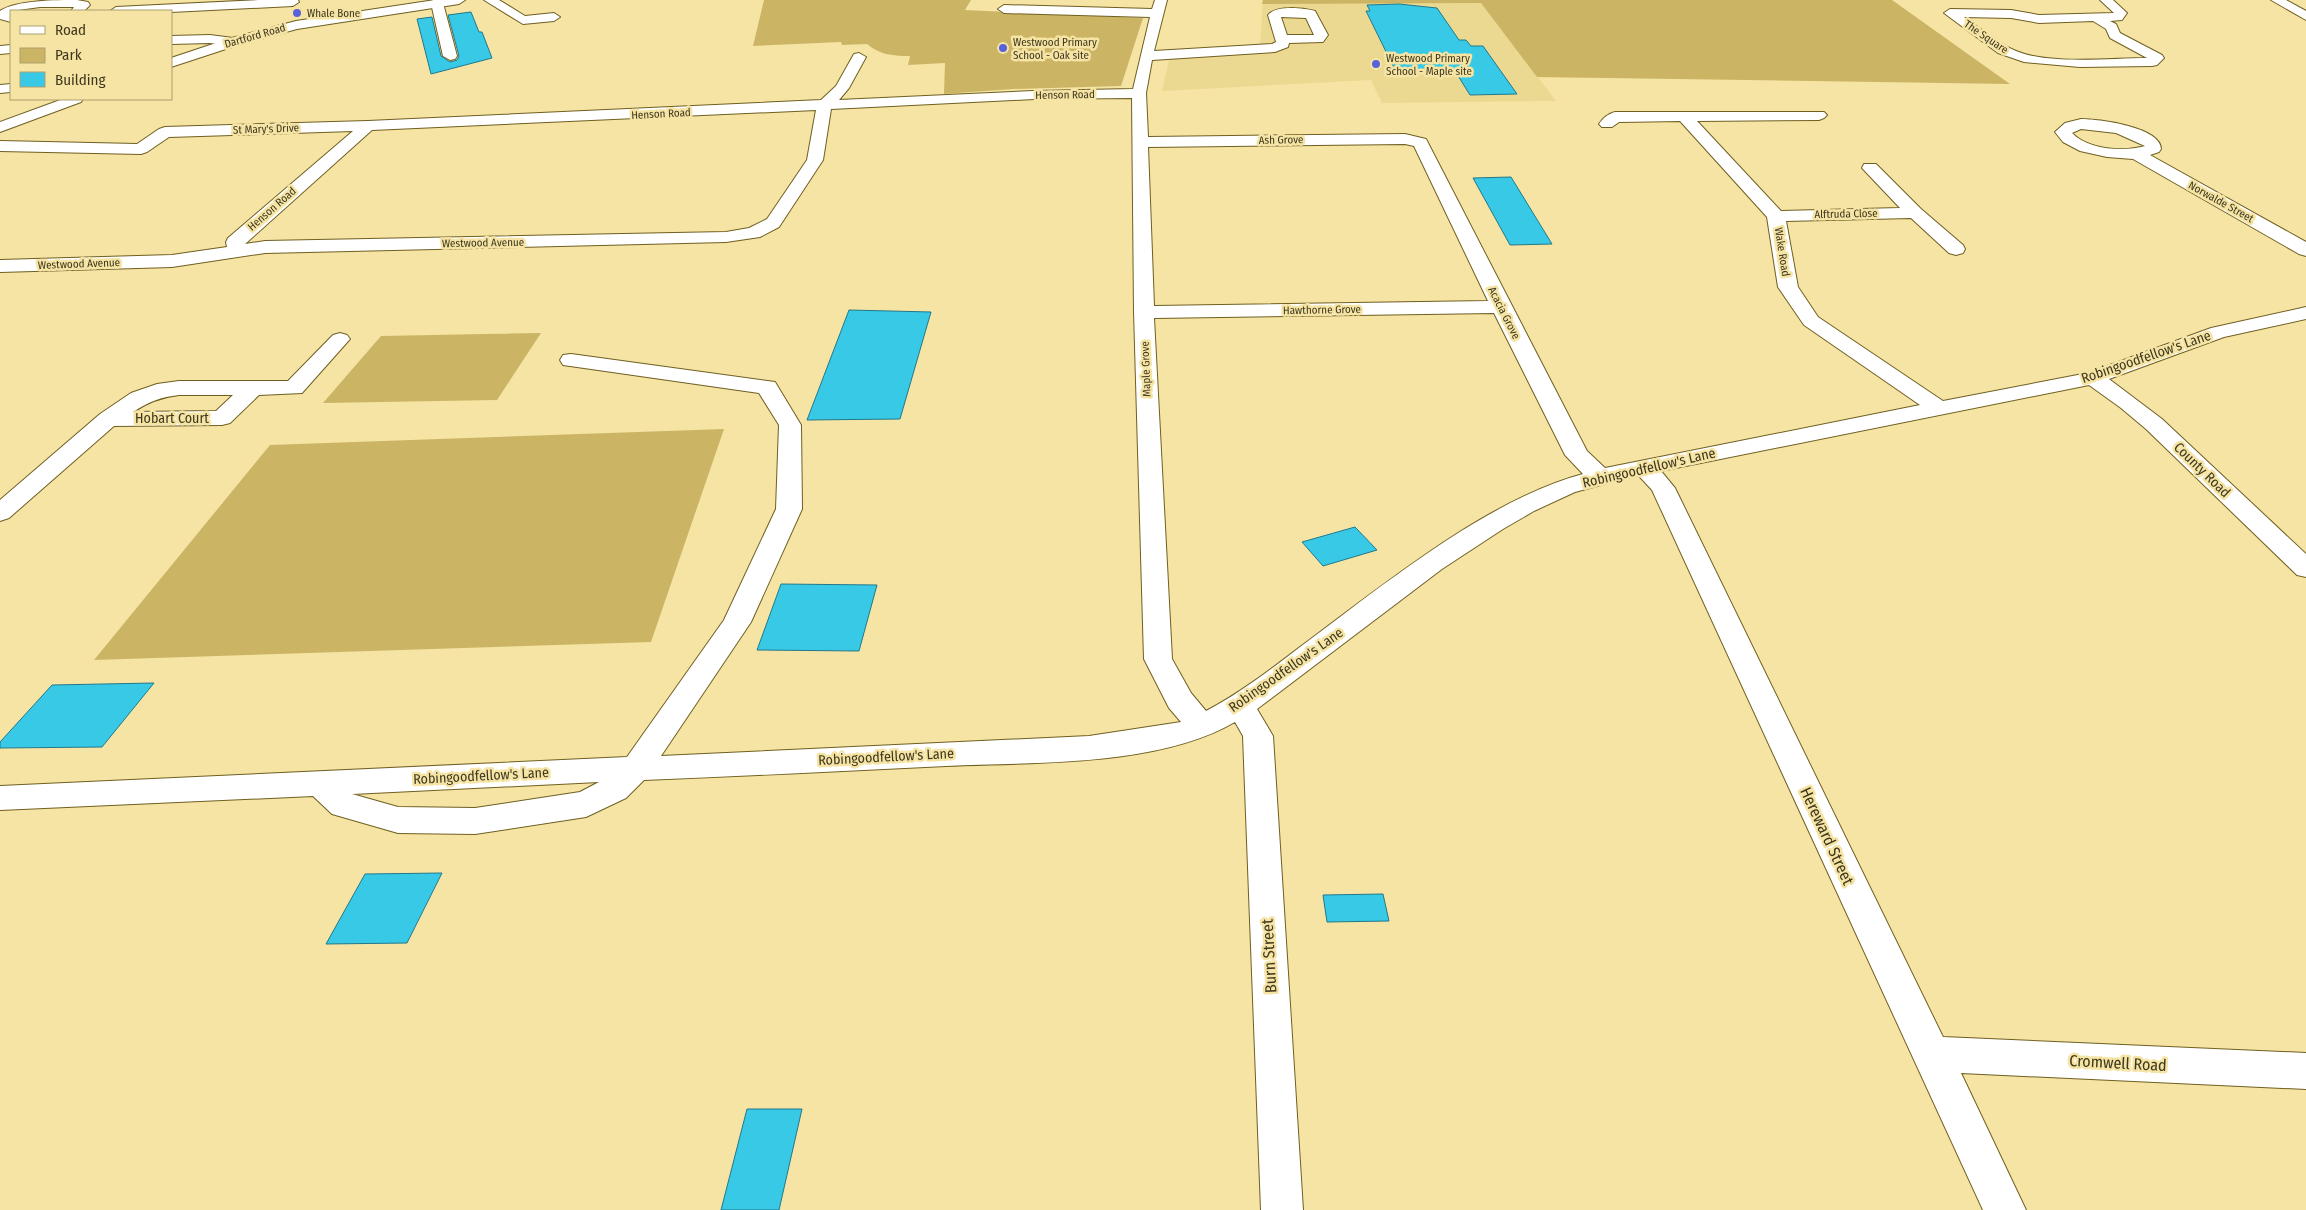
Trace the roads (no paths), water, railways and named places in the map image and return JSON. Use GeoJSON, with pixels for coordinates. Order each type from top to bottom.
{"type":"FeatureCollection","features":[{"type":"Feature","properties":{"kind":"street","name":"Dartford Road"},"geometry":{"type":"LineString","coordinates":[[174,61],[233,42],[296,25],[458,0]]}},
{"type":"Feature","properties":{"kind":"street"},"geometry":{"type":"LineString","coordinates":[[490,0],[522,20],[554,17]]}},
{"type":"Feature","properties":{"kind":"street"},"geometry":{"type":"LineString","coordinates":[[2098,19],[2117,17],[2121,13],[2106,0]]}},
{"type":"Feature","properties":{"kind":"street"},"geometry":{"type":"LineString","coordinates":[[2277,0],[2306,16]]}},
{"type":"Feature","properties":{"kind":"street"},"geometry":{"type":"LineString","coordinates":[[134,10],[293,1],[289,18],[296,25]]}},
{"type":"Feature","properties":{"kind":"street"},"geometry":{"type":"LineString","coordinates":[[437,3],[450,56]]}},
{"type":"Feature","properties":{"kind":"street"},"geometry":{"type":"LineString","coordinates":[[10,18],[2,16],[12,8],[28,4],[84,5],[78,10]]}},
{"type":"Feature","properties":{"kind":"street"},"geometry":{"type":"LineString","coordinates":[[1004,9],[1062,10],[1159,6]]}},
{"type":"Feature","properties":{"kind":"street","name":"Maple Grove"},"geometry":{"type":"LineString","coordinates":[[1159,6],[1146,56],[1139,94],[1144,312],[1158,658],[1180,700],[1202,726]]}},
{"type":"Feature","properties":{"kind":"street","name":"The Square"},"geometry":{"type":"LineString","coordinates":[[1950,13],[2098,19],[2111,27],[2115,35],[2157,58],[2152,62],[2046,61],[2021,58],[2010,53],[1950,13]]}},
{"type":"Feature","properties":{"kind":"street"},"geometry":{"type":"LineString","coordinates":[[172,40],[210,39],[233,42]]}},
{"type":"Feature","properties":{"kind":"street"},"geometry":{"type":"LineString","coordinates":[[1146,56],[1275,48],[1283,44],[1282,39]]}},
{"type":"Feature","properties":{"kind":"street"},"geometry":{"type":"LineString","coordinates":[[824,106],[842,88],[859,56]]}},
{"type":"Feature","properties":{"kind":"street","name":"Henson Road"},"geometry":{"type":"LineString","coordinates":[[236,251],[235,242],[368,126],[1034,95],[1139,94]]}},
{"type":"Feature","properties":{"kind":"street"},"geometry":{"type":"LineString","coordinates":[[0,127],[73,100]]}},
{"type":"Feature","properties":{"kind":"street","name":"Westwood Avenue"},"geometry":{"type":"LineString","coordinates":[[0,266],[172,261],[265,247],[726,237],[754,233],[773,223],[815,160],[824,106]]}},
{"type":"Feature","properties":{"kind":"street"},"geometry":{"type":"LineString","coordinates":[[1607,124],[1615,117],[1819,115]]}},
{"type":"Feature","properties":{"kind":"street","name":"Wake Road"},"geometry":{"type":"LineString","coordinates":[[1684,116],[1776,216],[1788,287],[1811,320],[1939,408]]}},
{"type":"Feature","properties":{"kind":"street","name":"St Mary's Drive"},"geometry":{"type":"LineString","coordinates":[[0,146],[141,148],[164,132],[368,126]]}},
{"type":"Feature","properties":{"kind":"street","name":"Norwalde Street"},"geometry":{"type":"LineString","coordinates":[[2136,154],[2153,149],[2153,144],[2139,135],[2104,126],[2071,126],[2063,132],[2066,137],[2086,147],[2112,153],[2136,154],[2306,250]]}},
{"type":"Feature","properties":{"kind":"street","name":"Ash Grove"},"geometry":{"type":"LineString","coordinates":[[1141,142],[1405,139],[1420,142]]}},
{"type":"Feature","properties":{"kind":"street","name":"Acacia Grove"},"geometry":{"type":"LineString","coordinates":[[1420,142],[1500,307],[1577,454],[1600,476]]}},
{"type":"Feature","properties":{"kind":"street"},"geometry":{"type":"LineString","coordinates":[[1870,168],[1915,214],[1956,249]]}},
{"type":"Feature","properties":{"kind":"street","name":"Alftruda Close"},"geometry":{"type":"LineString","coordinates":[[1776,216],[1915,214]]}},
{"type":"Feature","properties":{"kind":"street","name":"Hawthorne Grove"},"geometry":{"type":"LineString","coordinates":[[1144,312],[1500,307]]}},
{"type":"Feature","properties":{"kind":"street","name":"Robingoodfellow's Lane"},"geometry":{"type":"LineString","coordinates":[[0,798],[1089,748],[1149,740],[1202,726],[1240,706],[1415,577],[1491,526],[1557,491],[1600,476],[2093,378],[2218,332],[2306,313]]}},
{"type":"Feature","properties":{"kind":"street","name":"Hobart Court"},"geometry":{"type":"LineString","coordinates":[[0,513],[123,407],[157,391],[179,388],[294,388],[340,339]]}},
{"type":"Feature","properties":{"kind":"street"},"geometry":{"type":"LineString","coordinates":[[320,783],[342,805],[398,820],[475,821],[586,804],[615,789],[635,770],[736,622],[789,509],[790,425],[767,387],[571,360]]}},
{"type":"Feature","properties":{"kind":"street","name":"County Road"},"geometry":{"type":"LineString","coordinates":[[2093,378],[2129,403],[2154,424],[2306,569]]}},
{"type":"Feature","properties":{"kind":"street","name":"Hobart Court"},"geometry":{"type":"LineString","coordinates":[[108,419],[222,418],[253,388]]}},
{"type":"Feature","properties":{"kind":"street","name":"Hereward Street"},"geometry":{"type":"LineString","coordinates":[[1644,467],[1664,488],[2005,1210]]}},
{"type":"Feature","properties":{"kind":"street","name":"Burn Street"},"geometry":{"type":"LineString","coordinates":[[1240,706],[1258,736],[1282,1210]]}},
{"type":"Feature","properties":{"kind":"street","name":"Cromwell Road"},"geometry":{"type":"LineString","coordinates":[[1930,1054],[2306,1071]]}},
{"type":"Feature","properties":{"kind":"place","name":"Whale Bone"},"geometry":{"type":"Point","coordinates":[297,13]}},
{"type":"Feature","properties":{"kind":"place","name":"Westwood Primary School - Oak site"},"geometry":{"type":"Point","coordinates":[1003,48]}},
{"type":"Feature","properties":{"kind":"place","name":"Westwood Primary School - Maple site"},"geometry":{"type":"Point","coordinates":[1376,64]}}]}
